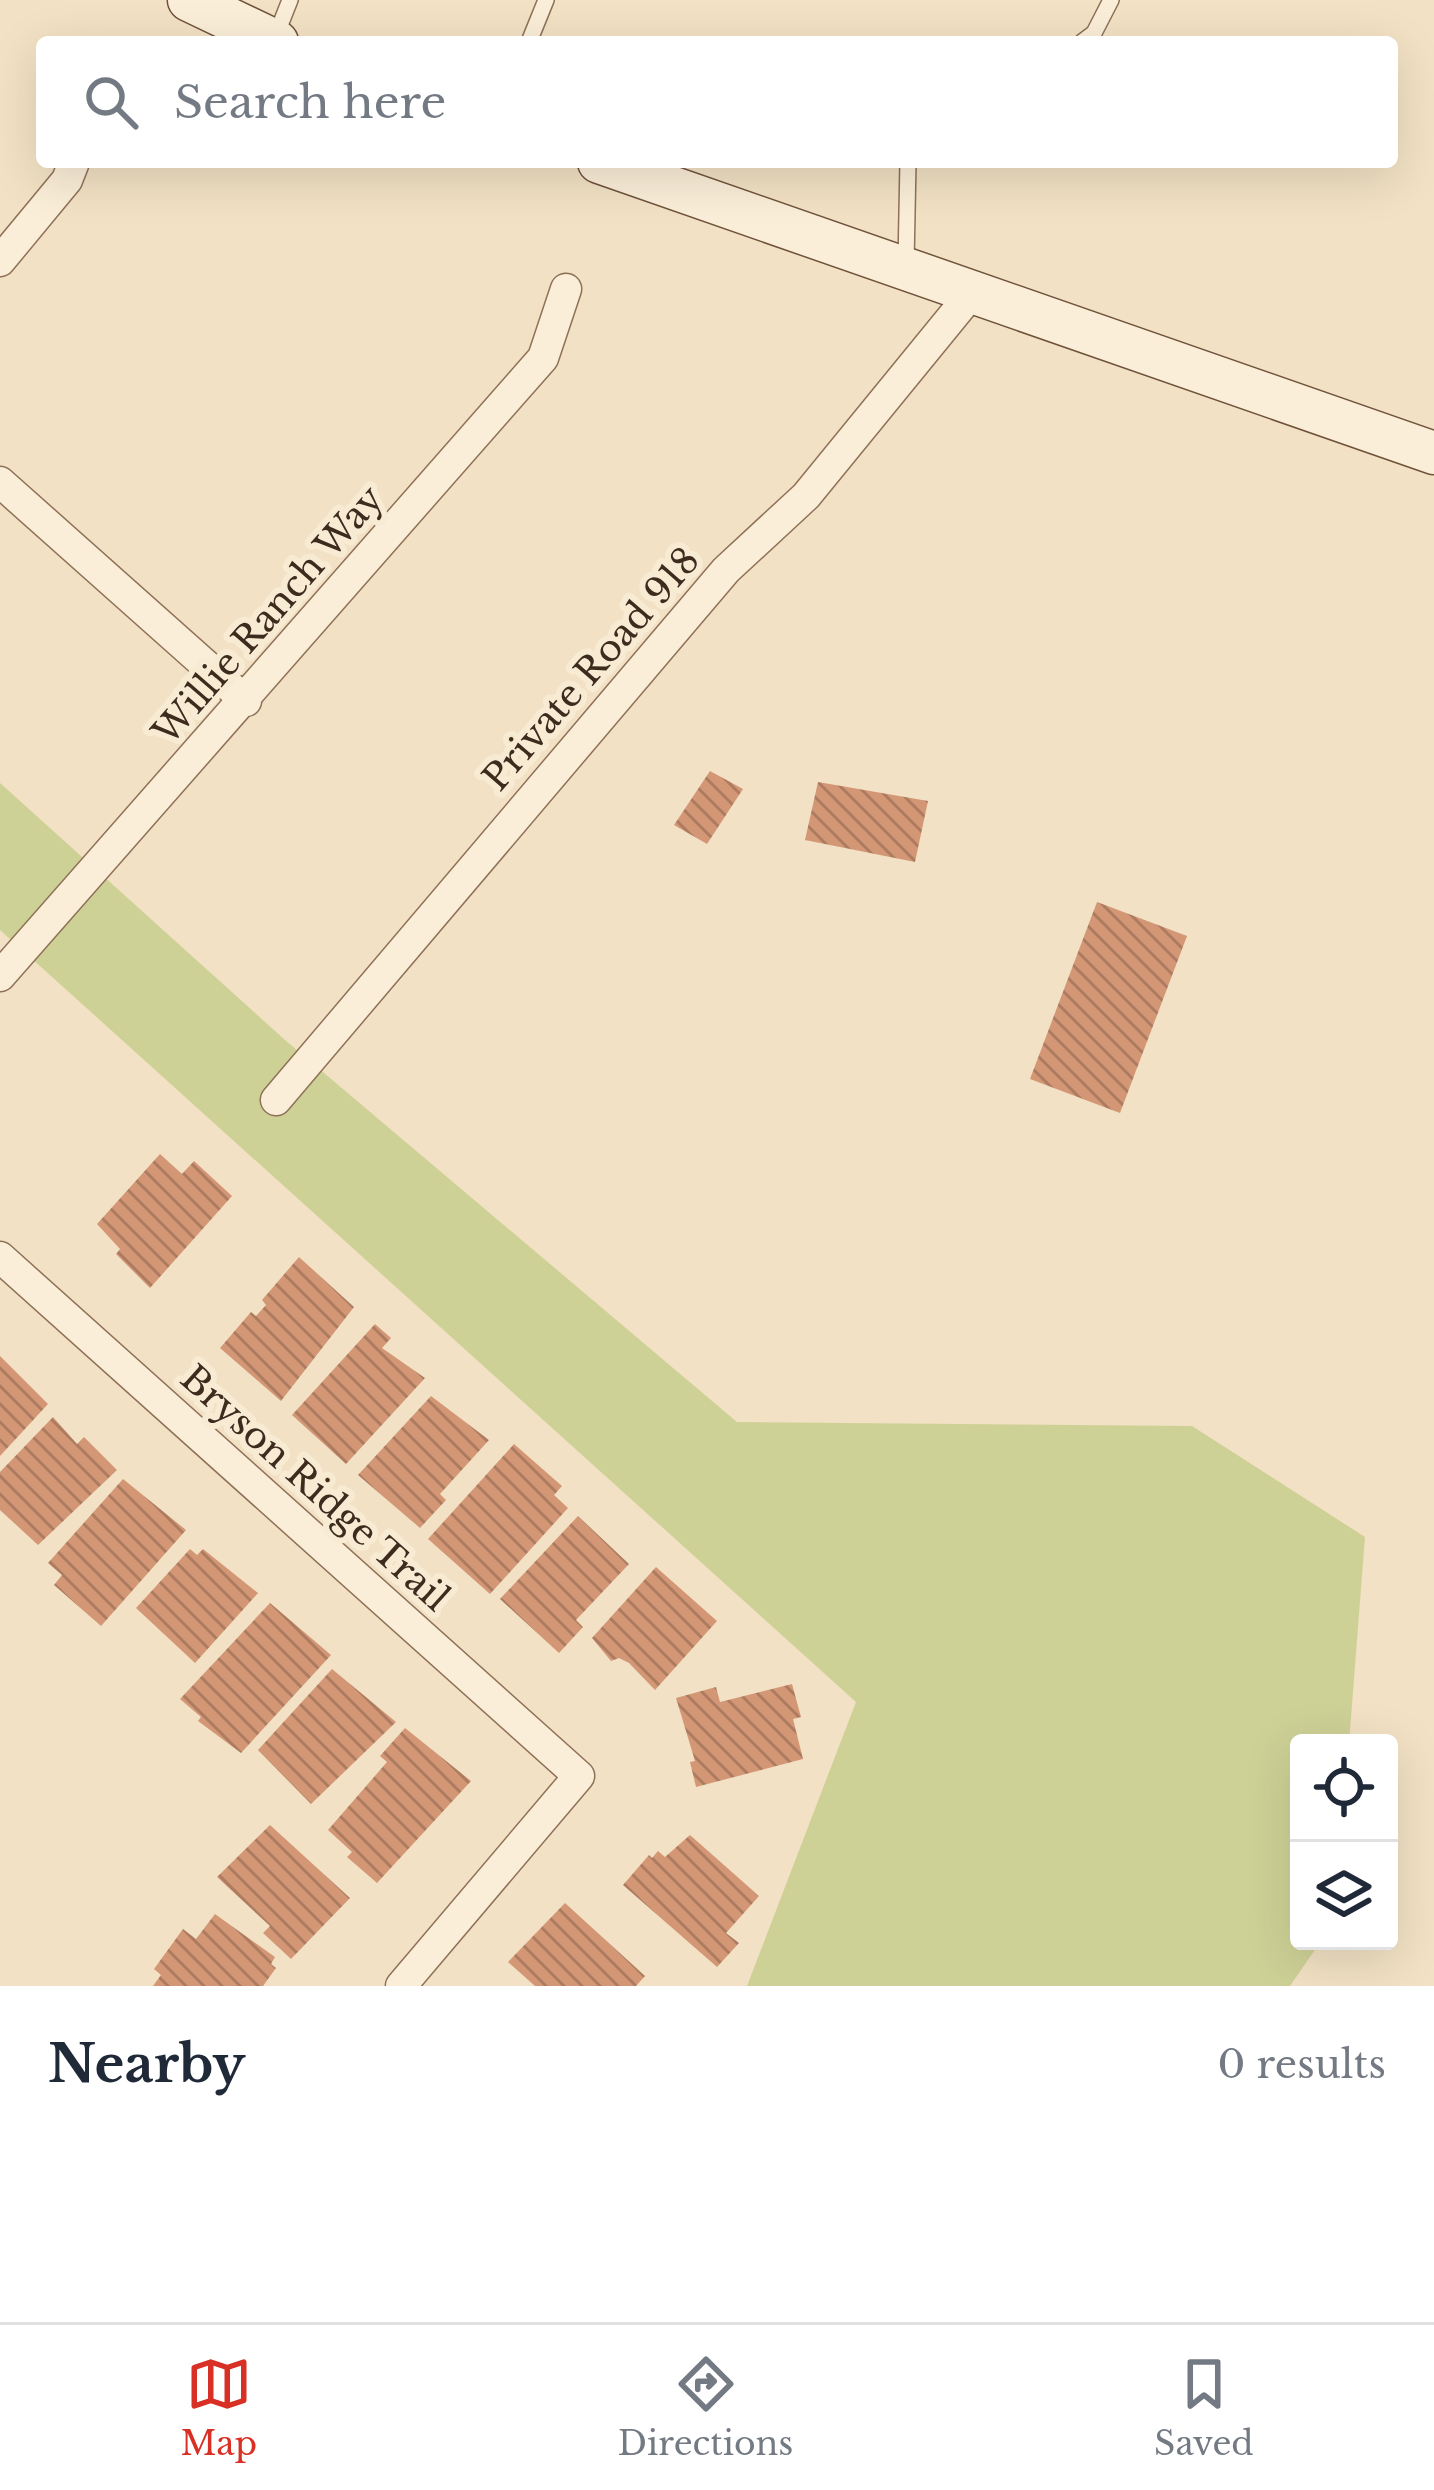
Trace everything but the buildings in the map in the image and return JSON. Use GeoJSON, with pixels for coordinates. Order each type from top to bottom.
{"type":"FeatureCollection","features":[{"type":"Feature","properties":{"kind":"street"},"geometry":{"type":"LineString","coordinates":[[189,0],[265,36]]}},
{"type":"Feature","properties":{"kind":"street"},"geometry":{"type":"LineString","coordinates":[[0,261],[67,180],[72,168]]}},
{"type":"Feature","properties":{"kind":"street"},"geometry":{"type":"LineString","coordinates":[[616,168],[1434,453]]}},
{"type":"Feature","properties":{"kind":"street","name":"Willie Ranch Way"},"geometry":{"type":"LineString","coordinates":[[0,976],[543,358],[566,289]]}},
{"type":"Feature","properties":{"kind":"street","name":"Private Road 918"},"geometry":{"type":"LineString","coordinates":[[276,1100],[726,570],[806,496],[971,294]]}},
{"type":"Feature","properties":{"kind":"street"},"geometry":{"type":"LineString","coordinates":[[0,482],[246,701]]}},
{"type":"Feature","properties":{"kind":"street","name":"Bryson Ridge Trail"},"geometry":{"type":"LineString","coordinates":[[0,1257],[579,1776],[401,1986]]}},
{"type":"Feature","properties":{"kind":"lane"},"geometry":{"type":"LineString","coordinates":[[278,36],[290,0]]}},
{"type":"Feature","properties":{"kind":"lane"},"geometry":{"type":"LineString","coordinates":[[531,36],[546,0]]}},
{"type":"Feature","properties":{"kind":"lane"},"geometry":{"type":"LineString","coordinates":[[1086,36],[1112,0]]}},
{"type":"Feature","properties":{"kind":"lane"},"geometry":{"type":"LineString","coordinates":[[906,272],[908,168]]}},
{"type":"Feature","properties":{"kind":"green space"},"geometry":{"type":"Polygon","coordinates":[[[0,783],[285,1040],[737,1422],[1192,1426],[1365,1537],[1350,1734],[1290,1734],[1290,1950],[1315,1950],[1290,1986],[747,1986],[856,1702],[0,930],[0,783]]]}}]}
